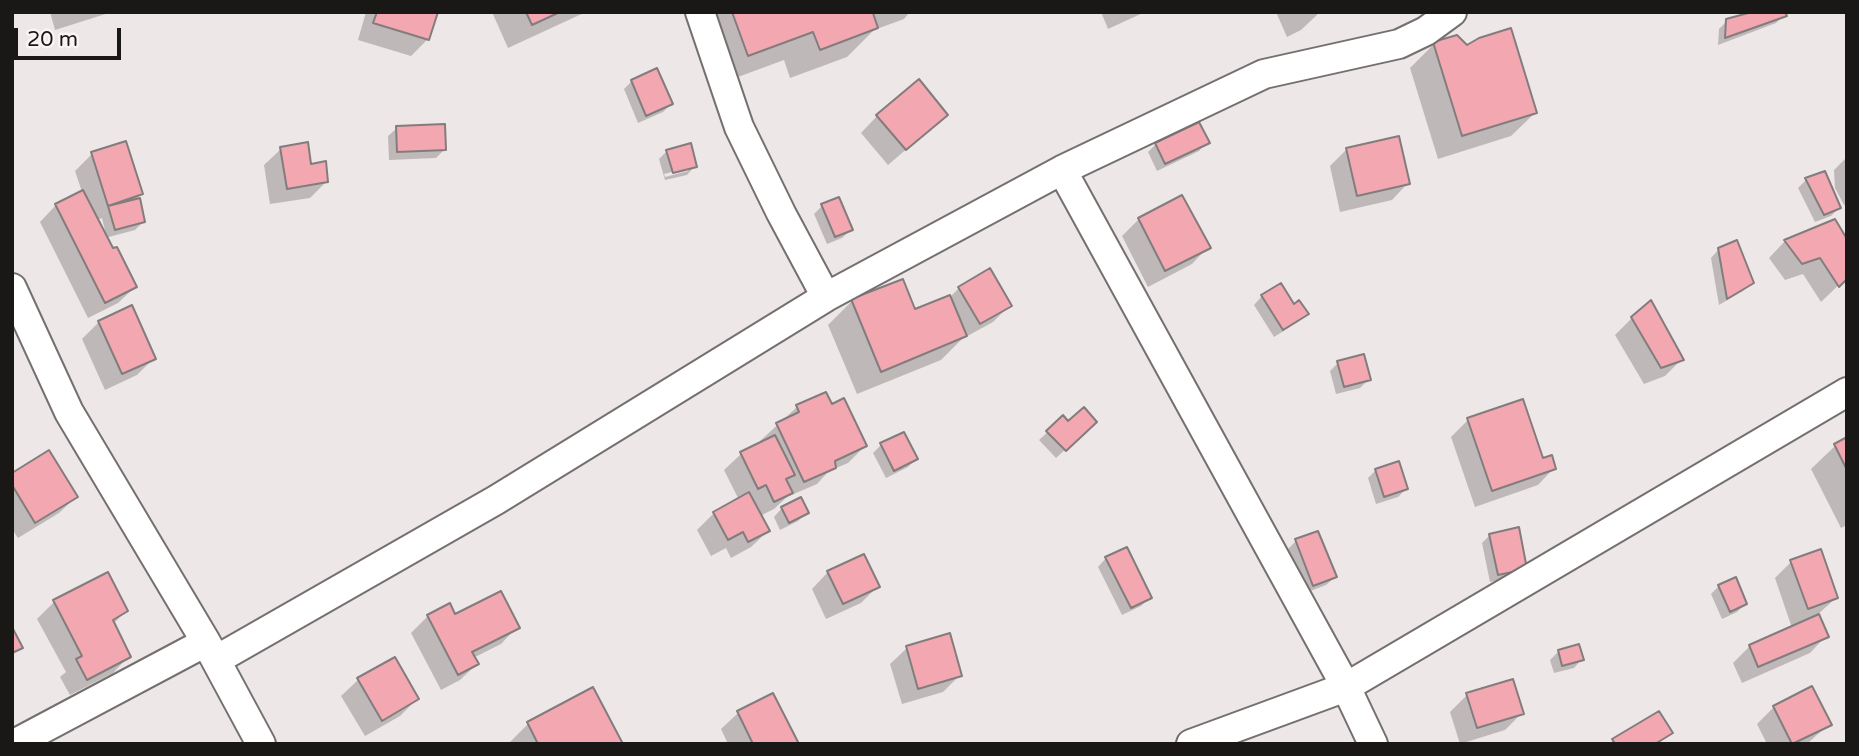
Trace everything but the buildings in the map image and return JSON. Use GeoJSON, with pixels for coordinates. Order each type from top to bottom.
{"type":"FeatureCollection","features":[{"type":"Feature","properties":{"kind":"street"},"geometry":{"type":"LineString","coordinates":[[700,12],[739,127],[826,298]]}},
{"type":"Feature","properties":{"kind":"street"},"geometry":{"type":"LineString","coordinates":[[14,744],[211,651],[496,500],[826,298],[1062,170],[1264,74],[1399,44],[1426,31],[1452,12]]}},
{"type":"Feature","properties":{"kind":"street"},"geometry":{"type":"LineString","coordinates":[[1062,170],[1346,687],[1373,744]]}},
{"type":"Feature","properties":{"kind":"street"},"geometry":{"type":"LineString","coordinates":[[12,288],[69,412],[211,651],[261,744]]}},
{"type":"Feature","properties":{"kind":"street"},"geometry":{"type":"LineString","coordinates":[[1191,744],[1346,687],[1847,392]]}}]}
